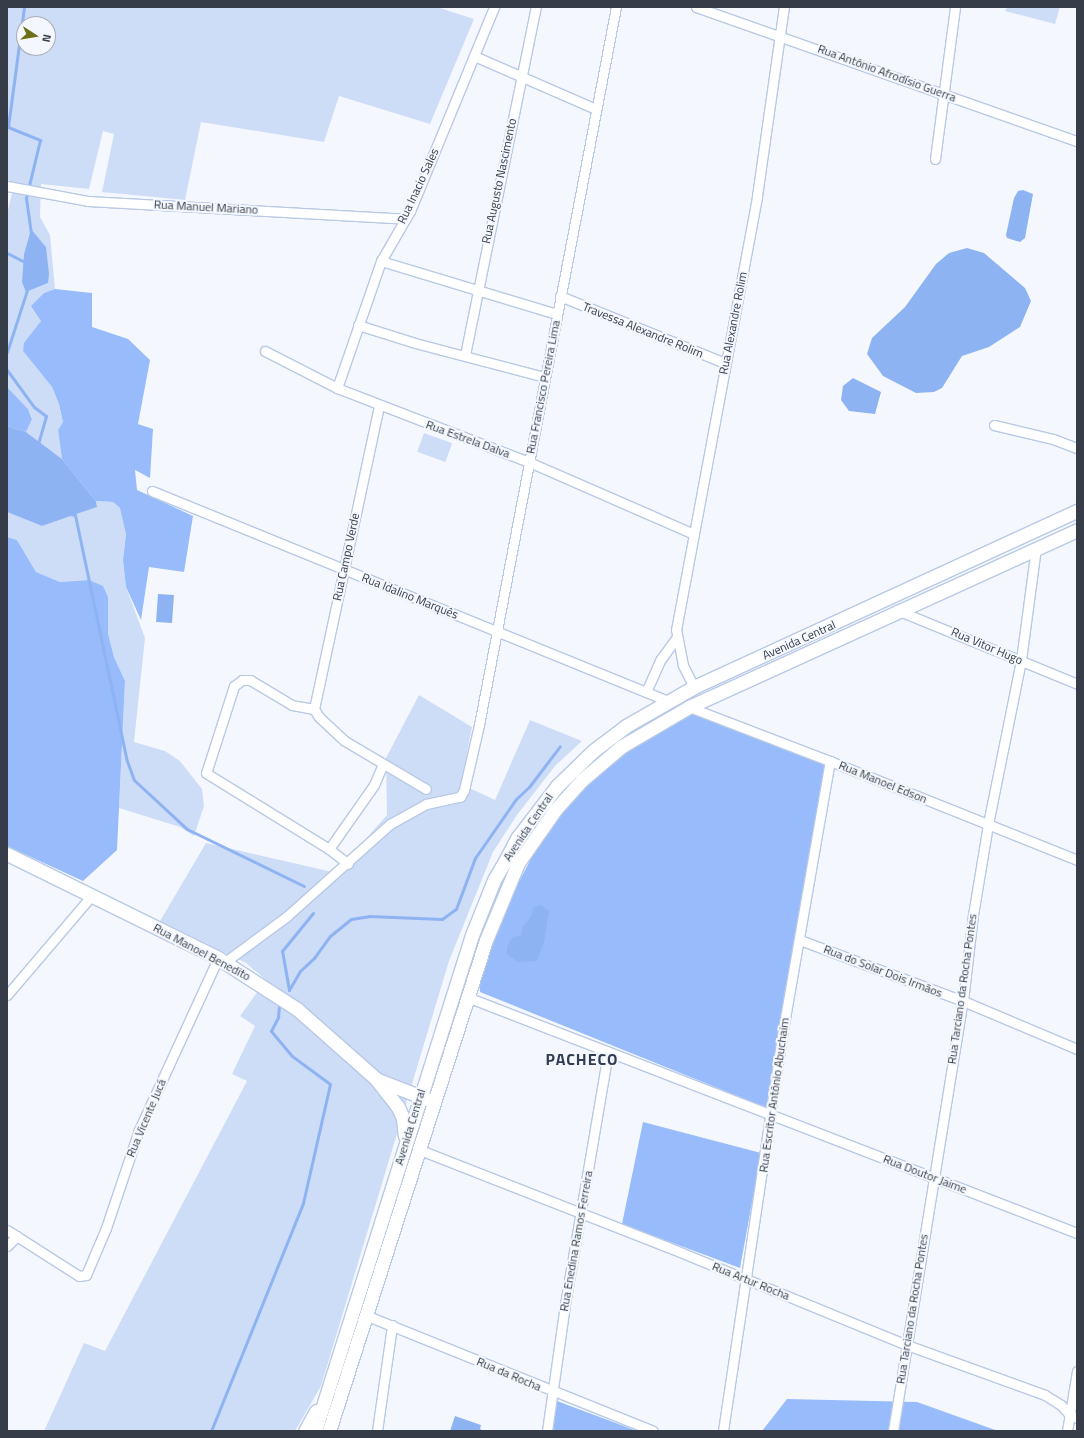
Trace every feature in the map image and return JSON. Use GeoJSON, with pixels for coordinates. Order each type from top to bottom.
{"type":"FeatureCollection","features":[{"type":"Feature","properties":{"kind":"main road","name":"Avenida Central"},"geometry":{"type":"LineString","coordinates":[[315,1431],[406,1142],[419,1096],[472,935],[494,880],[518,837],[557,786],[576,766],[626,726],[694,687],[1077,510]]}},
{"type":"Feature","properties":{"kind":"main road","name":"Avenida Central"},"geometry":{"type":"LineString","coordinates":[[330,1431],[365,1315],[420,1150],[486,940],[518,863],[555,810],[582,780],[622,746],[689,707],[897,610],[1077,530]]}},
{"type":"Feature","properties":{"kind":"main road","name":"Rua Manoel Benedito"},"geometry":{"type":"LineString","coordinates":[[7,854],[222,960],[297,1009],[376,1079],[398,1107],[403,1118],[406,1142]]}},
{"type":"Feature","properties":{"kind":"main road"},"geometry":{"type":"LineString","coordinates":[[394,1086],[411,1086],[425,1078]]}},
{"type":"Feature","properties":{"kind":"main road","name":"Rua Manoel Benedito"},"geometry":{"type":"LineString","coordinates":[[376,1079],[435,1102]]}},
{"type":"Feature","properties":{"kind":"main road"},"geometry":{"type":"LineString","coordinates":[[305,1431],[328,1388]]}},
{"type":"Feature","properties":{"kind":"street","name":"Rua Inacio Sales"},"geometry":{"type":"LineString","coordinates":[[338,388],[358,325],[381,262],[405,219],[494,7]]}},
{"type":"Feature","properties":{"kind":"street","name":"Rua Augusto Nascimento"},"geometry":{"type":"LineString","coordinates":[[465,355],[476,290],[536,7]]}},
{"type":"Feature","properties":{"kind":"street","name":"Rua Francisco Pereira Lima"},"geometry":{"type":"LineString","coordinates":[[348,864],[390,824],[426,804],[460,797],[471,768],[556,314],[616,7]]}},
{"type":"Feature","properties":{"kind":"street","name":"Rua Antônio Afrodísio Guerra"},"geometry":{"type":"LineString","coordinates":[[696,7],[780,34],[1077,141]]}},
{"type":"Feature","properties":{"kind":"street","name":"Rua Alexandre Rolim"},"geometry":{"type":"LineString","coordinates":[[694,687],[683,665],[676,638],[725,363],[757,196],[784,7]]}},
{"type":"Feature","properties":{"kind":"street"},"geometry":{"type":"LineString","coordinates":[[935,159],[955,7]]}},
{"type":"Feature","properties":{"kind":"street"},"geometry":{"type":"LineString","coordinates":[[474,56],[596,109]]}},
{"type":"Feature","properties":{"kind":"street","name":"Rua Manuel Mariano"},"geometry":{"type":"LineString","coordinates":[[7,186],[88,201],[405,219]]}},
{"type":"Feature","properties":{"kind":"street"},"geometry":{"type":"LineString","coordinates":[[381,262],[556,314]]}},
{"type":"Feature","properties":{"kind":"street","name":"Travessa Alexandre Rolim"},"geometry":{"type":"LineString","coordinates":[[560,296],[725,363]]}},
{"type":"Feature","properties":{"kind":"street"},"geometry":{"type":"LineString","coordinates":[[358,325],[415,343],[545,377]]}},
{"type":"Feature","properties":{"kind":"street","name":"Rua Estrela Dalva"},"geometry":{"type":"LineString","coordinates":[[265,351],[338,388],[528,462],[694,534]]}},
{"type":"Feature","properties":{"kind":"street","name":"Rua Campo Verde"},"geometry":{"type":"LineString","coordinates":[[314,708],[342,569],[379,405]]}},
{"type":"Feature","properties":{"kind":"street"},"geometry":{"type":"LineString","coordinates":[[994,425],[1053,439],[1077,448]]}},
{"type":"Feature","properties":{"kind":"street","name":"Rua Idalino Marquês"},"geometry":{"type":"LineString","coordinates":[[152,491],[342,569],[496,629],[668,701]]}},
{"type":"Feature","properties":{"kind":"street","name":"Rua Tarciano da Rocha Pontes"},"geometry":{"type":"LineString","coordinates":[[893,1431],[962,1001],[973,915],[988,824],[1021,660],[1036,548]]}},
{"type":"Feature","properties":{"kind":"street","name":"Rua Vitor Hugo"},"geometry":{"type":"LineString","coordinates":[[897,610],[1077,684]]}},
{"type":"Feature","properties":{"kind":"street","name":"Rua Alexandre Rolim"},"geometry":{"type":"LineString","coordinates":[[646,692],[661,659],[676,638]]}},
{"type":"Feature","properties":{"kind":"street"},"geometry":{"type":"LineString","coordinates":[[222,960],[286,917],[348,864],[329,849],[206,772],[234,686],[242,680],[250,680],[292,705],[314,708],[319,717],[345,741],[426,789]]}},
{"type":"Feature","properties":{"kind":"street","name":"Rua Manoel Edson"},"geometry":{"type":"LineString","coordinates":[[689,707],[830,761],[1077,860]]}},
{"type":"Feature","properties":{"kind":"street","name":"Rua Escritor Antônio Abuchaim"},"geometry":{"type":"LineString","coordinates":[[723,1431],[772,1116],[784,1024],[800,940],[830,761]]}},
{"type":"Feature","properties":{"kind":"street"},"geometry":{"type":"LineString","coordinates":[[329,849],[374,785],[383,764]]}},
{"type":"Feature","properties":{"kind":"street"},"geometry":{"type":"LineString","coordinates":[[7,995],[92,895]]}},
{"type":"Feature","properties":{"kind":"street","name":"Rua do Solar Dois Irmãos"},"geometry":{"type":"LineString","coordinates":[[800,940],[962,1001],[1077,1049]]}},
{"type":"Feature","properties":{"kind":"street","name":"Rua Vicente Jucá"},"geometry":{"type":"LineString","coordinates":[[17,1236],[79,1276],[86,1275],[106,1228],[139,1130],[222,960]]}},
{"type":"Feature","properties":{"kind":"street","name":"Rua Doutor Jaime"},"geometry":{"type":"LineString","coordinates":[[467,997],[1077,1233]]}},
{"type":"Feature","properties":{"kind":"street","name":"Rua Enedina Ramos Ferreira"},"geometry":{"type":"LineString","coordinates":[[547,1431],[608,1052]]}},
{"type":"Feature","properties":{"kind":"street","name":"Rua Artur Rocha"},"geometry":{"type":"LineString","coordinates":[[420,1150],[582,1212],[907,1345],[1045,1395],[1061,1405],[1073,1417]]}},
{"type":"Feature","properties":{"kind":"street"},"geometry":{"type":"LineString","coordinates":[[7,1230],[17,1236],[7,1246]]}},
{"type":"Feature","properties":{"kind":"street","name":"Rua da Rocha"},"geometry":{"type":"LineString","coordinates":[[365,1315],[653,1431]]}},
{"type":"Feature","properties":{"kind":"street"},"geometry":{"type":"LineString","coordinates":[[377,1431],[392,1325]]}},
{"type":"Feature","properties":{"kind":"street"},"geometry":{"type":"LineString","coordinates":[[1067,1431],[1073,1417],[1077,1371]]}},
{"type":"Feature","properties":{"kind":"shaded area"},"geometry":{"type":"Polygon","coordinates":[[[7,7],[437,7],[474,19],[430,124],[339,96],[324,142],[201,122],[185,200],[102,192],[114,134],[103,131],[89,189],[41,184],[40,217],[50,235],[55,289],[44,293],[41,321],[25,343],[23,351],[52,387],[59,404],[63,422],[58,430],[62,459],[26,432],[32,418],[28,409],[7,387],[7,214],[13,189],[7,177],[7,7]],[[31,229],[24,254],[26,292],[48,283],[46,247],[31,229]]]}},
{"type":"Feature","properties":{"kind":"shaded area"},"geometry":{"type":"Polygon","coordinates":[[[1007,7],[1060,7],[1055,24],[1005,11],[1007,7]]]}},
{"type":"Feature","properties":{"kind":"shaded area"},"geometry":{"type":"Polygon","coordinates":[[[1023,190],[1033,194],[1025,238],[1020,242],[1007,238],[1006,235],[1014,198],[1018,191],[1023,190]]]}},
{"type":"Feature","properties":{"kind":"shaded area"},"geometry":{"type":"Polygon","coordinates":[[[31,229],[46,247],[49,274],[48,283],[26,292],[22,282],[24,254],[31,229]]]}},
{"type":"Feature","properties":{"kind":"shaded area"},"geometry":{"type":"Polygon","coordinates":[[[967,248],[984,253],[1025,288],[1031,301],[1020,327],[989,347],[962,356],[942,388],[934,392],[916,393],[883,376],[867,354],[872,338],[905,307],[936,264],[949,253],[967,248]]]}},
{"type":"Feature","properties":{"kind":"shaded area"},"geometry":{"type":"Polygon","coordinates":[[[55,289],[92,293],[92,327],[128,339],[150,360],[138,424],[153,429],[150,478],[135,470],[137,490],[193,516],[184,572],[149,567],[141,620],[126,587],[123,560],[126,534],[120,508],[113,502],[96,501],[62,459],[58,430],[63,422],[59,404],[52,387],[23,351],[24,343],[41,321],[31,306],[44,293],[55,289]]]}},
{"type":"Feature","properties":{"kind":"shaded area"},"geometry":{"type":"Polygon","coordinates":[[[853,378],[881,392],[875,414],[849,411],[841,400],[843,386],[853,378]]]}},
{"type":"Feature","properties":{"kind":"shaded area"},"geometry":{"type":"Polygon","coordinates":[[[7,387],[28,409],[32,419],[26,432],[7,426],[7,387]]]}},
{"type":"Feature","properties":{"kind":"shaded area"},"geometry":{"type":"Polygon","coordinates":[[[7,426],[26,432],[62,459],[96,501],[97,507],[42,526],[7,512],[7,426]]]}},
{"type":"Feature","properties":{"kind":"shaded area"},"geometry":{"type":"Polygon","coordinates":[[[424,433],[452,443],[445,462],[417,452],[424,433]]]}},
{"type":"Feature","properties":{"kind":"shaded area"},"geometry":{"type":"Polygon","coordinates":[[[96,501],[113,502],[120,508],[123,516],[126,534],[123,560],[126,587],[145,638],[134,742],[165,751],[180,761],[202,789],[204,806],[194,836],[180,827],[119,808],[125,681],[114,657],[108,633],[108,597],[89,580],[60,582],[36,572],[17,540],[7,537],[7,512],[42,526],[97,507],[96,501]]]}},
{"type":"Feature","properties":{"kind":"shaded area"},"geometry":{"type":"Polygon","coordinates":[[[7,537],[17,540],[36,572],[60,582],[89,580],[103,586],[108,597],[108,633],[114,657],[125,681],[117,850],[83,881],[7,846],[7,537]]]}},
{"type":"Feature","properties":{"kind":"shaded area"},"geometry":{"type":"Polygon","coordinates":[[[158,594],[174,595],[172,623],[156,622],[158,594]]]}},
{"type":"Feature","properties":{"kind":"shaded area"},"geometry":{"type":"Polygon","coordinates":[[[419,695],[472,727],[461,784],[495,800],[530,720],[582,741],[555,766],[517,815],[493,852],[449,961],[321,1386],[295,1431],[44,1431],[84,1343],[105,1351],[247,1081],[232,1074],[255,1026],[240,1016],[266,980],[246,963],[160,921],[206,843],[341,874],[349,858],[387,815],[386,758],[419,695]]]}},
{"type":"Feature","properties":{"kind":"shaded area"},"geometry":{"type":"Polygon","coordinates":[[[691,713],[827,765],[772,1110],[480,992],[479,980],[503,912],[542,838],[572,801],[615,758],[691,713]]]}},
{"type":"Feature","properties":{"kind":"shaded area"},"geometry":{"type":"Polygon","coordinates":[[[540,905],[549,911],[544,942],[537,961],[518,962],[507,954],[507,947],[512,938],[521,935],[523,926],[531,917],[533,908],[540,905]]]}},
{"type":"Feature","properties":{"kind":"shaded area"},"geometry":{"type":"Polygon","coordinates":[[[643,1122],[761,1153],[740,1268],[622,1224],[643,1122]]]}},
{"type":"Feature","properties":{"kind":"shaded area"},"geometry":{"type":"Polygon","coordinates":[[[787,1399],[917,1402],[998,1431],[762,1431],[787,1399]]]}},
{"type":"Feature","properties":{"kind":"shaded area"},"geometry":{"type":"Polygon","coordinates":[[[557,1401],[637,1431],[553,1431],[557,1401]]]}},
{"type":"Feature","properties":{"kind":"shaded area"},"geometry":{"type":"Polygon","coordinates":[[[455,1416],[481,1425],[480,1429],[484,1431],[450,1431],[455,1416]]]}},
{"type":"Feature","properties":{"kind":"waterway"},"geometry":{"type":"LineString","coordinates":[[24,7],[8,127],[40,140],[26,198],[31,232]]}},
{"type":"Feature","properties":{"kind":"waterway"},"geometry":{"type":"LineString","coordinates":[[7,253],[27,263]]}},
{"type":"Feature","properties":{"kind":"waterway"},"geometry":{"type":"LineString","coordinates":[[7,352],[27,290]]}},
{"type":"Feature","properties":{"kind":"waterway"},"geometry":{"type":"LineString","coordinates":[[7,370],[34,407],[46,416],[38,444]]}},
{"type":"Feature","properties":{"kind":"waterway"},"geometry":{"type":"LineString","coordinates":[[71,514],[75,515],[127,761],[134,780],[187,829],[304,886]]}},
{"type":"Feature","properties":{"kind":"waterway"},"geometry":{"type":"LineString","coordinates":[[289,990],[300,971],[314,958],[330,936],[351,919],[369,916],[442,919],[456,909],[475,858],[516,799],[529,787],[560,746]]}},
{"type":"Feature","properties":{"kind":"waterway"},"geometry":{"type":"LineString","coordinates":[[289,990],[282,951],[313,913]]}},
{"type":"Feature","properties":{"kind":"waterway"},"geometry":{"type":"LineString","coordinates":[[211,1431],[303,1203],[330,1084],[292,1056],[271,1031],[278,1017],[279,1005]]}},
{"type":"Feature","properties":{"kind":"district","name":"PACHECO"},"geometry":{"type":"Point","coordinates":[582,1059]}}]}
